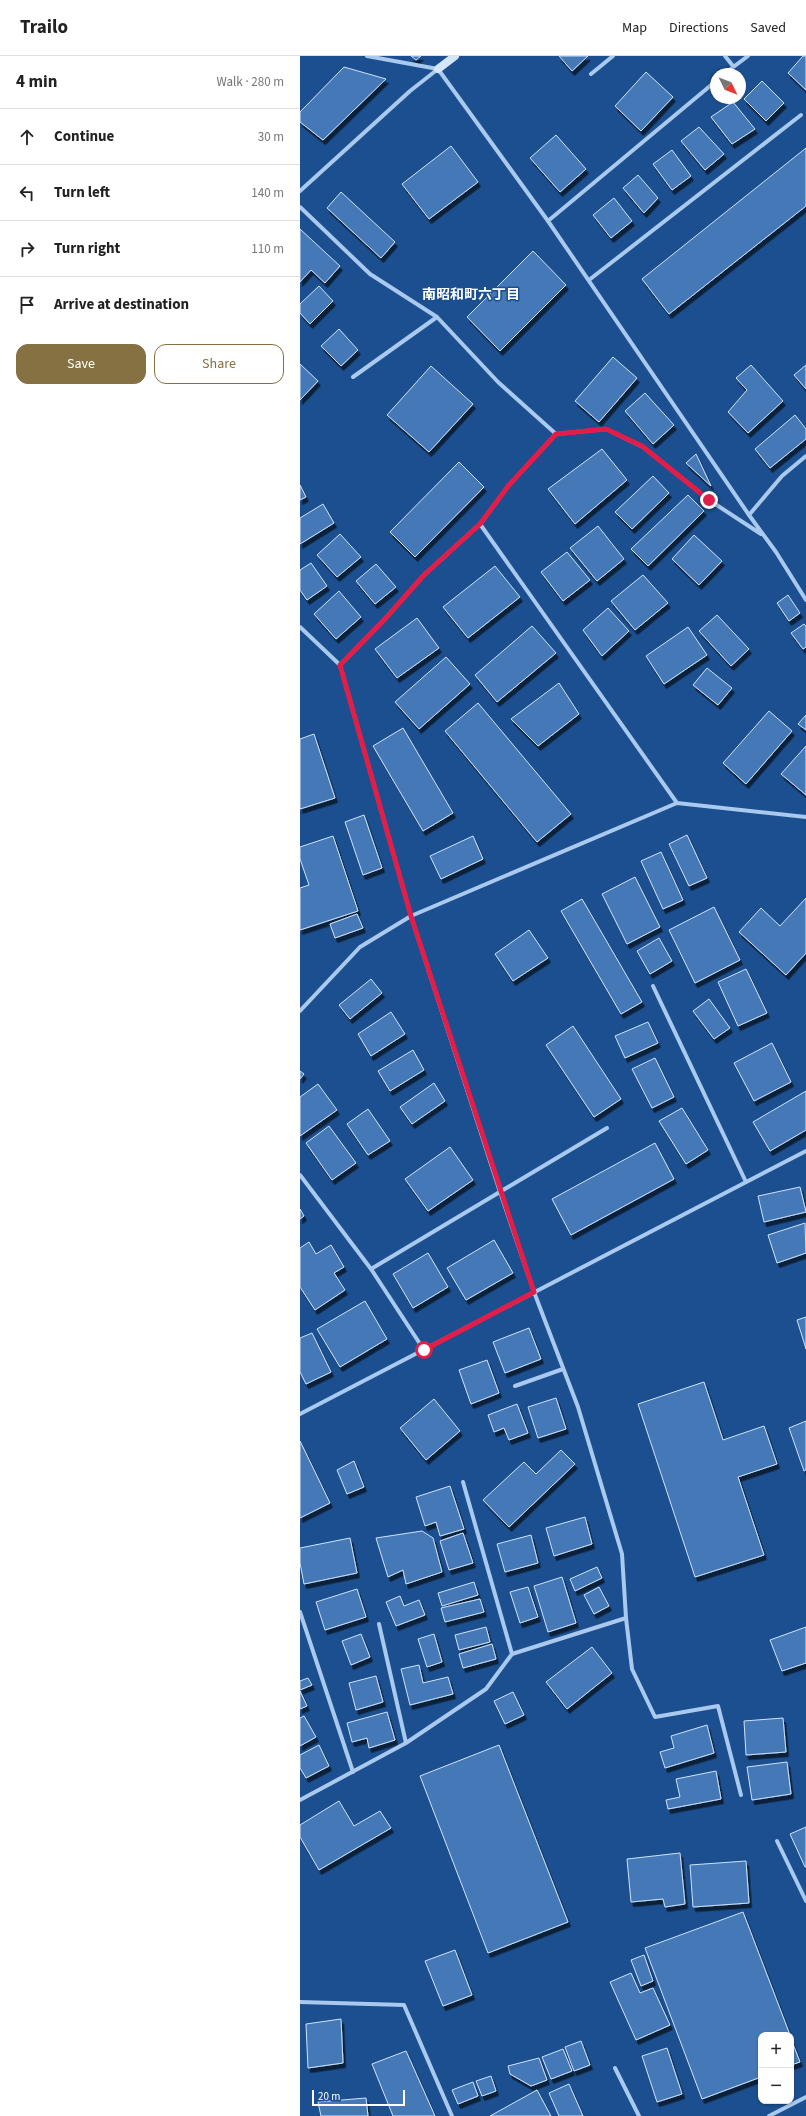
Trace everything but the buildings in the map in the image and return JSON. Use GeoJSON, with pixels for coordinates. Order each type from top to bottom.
{"type":"FeatureCollection","features":[{"type":"Feature","properties":{"kind":"street"},"geometry":{"type":"LineString","coordinates":[[368,56],[438,69],[589,280],[749,515],[765,536],[806,600]]}},
{"type":"Feature","properties":{"kind":"street"},"geometry":{"type":"LineString","coordinates":[[300,191],[410,91],[455,56]]}},
{"type":"Feature","properties":{"kind":"street"},"geometry":{"type":"LineString","coordinates":[[591,74],[613,56]]}},
{"type":"Feature","properties":{"kind":"street"},"geometry":{"type":"LineString","coordinates":[[725,56],[733,66]]}},
{"type":"Feature","properties":{"kind":"street"},"geometry":{"type":"LineString","coordinates":[[731,68],[748,56]]}},
{"type":"Feature","properties":{"kind":"street"},"geometry":{"type":"LineString","coordinates":[[548,221],[710,85]]}},
{"type":"Feature","properties":{"kind":"street"},"geometry":{"type":"LineString","coordinates":[[589,280],[801,115]]}},
{"type":"Feature","properties":{"kind":"street"},"geometry":{"type":"LineString","coordinates":[[300,207],[370,274],[437,318],[498,382],[556,434]]}},
{"type":"Feature","properties":{"kind":"street"},"geometry":{"type":"LineString","coordinates":[[353,377],[437,318]]}},
{"type":"Feature","properties":{"kind":"street"},"geometry":{"type":"LineString","coordinates":[[340,665],[384,620],[424,575],[480,524],[509,485],[556,434],[606,429],[642,446],[709,500],[765,536]]}},
{"type":"Feature","properties":{"kind":"street"},"geometry":{"type":"LineString","coordinates":[[749,515],[782,476],[806,456]]}},
{"type":"Feature","properties":{"kind":"street"},"geometry":{"type":"LineString","coordinates":[[480,524],[677,803]]}},
{"type":"Feature","properties":{"kind":"street"},"geometry":{"type":"LineString","coordinates":[[300,627],[340,665],[411,916],[500,1192],[534,1292],[578,1407],[622,1554],[626,1618],[632,1670],[655,1717],[718,1706],[741,1795]]}},
{"type":"Feature","properties":{"kind":"street"},"geometry":{"type":"LineString","coordinates":[[300,1011],[360,947],[411,916],[677,803],[806,817]]}},
{"type":"Feature","properties":{"kind":"street"},"geometry":{"type":"LineString","coordinates":[[653,986],[746,1182]]}},
{"type":"Feature","properties":{"kind":"street"},"geometry":{"type":"LineString","coordinates":[[371,1269],[607,1128]]}},
{"type":"Feature","properties":{"kind":"street"},"geometry":{"type":"LineString","coordinates":[[300,1414],[806,1151]]}},
{"type":"Feature","properties":{"kind":"street"},"geometry":{"type":"LineString","coordinates":[[300,1175],[371,1269],[424,1350]]}},
{"type":"Feature","properties":{"kind":"street"},"geometry":{"type":"LineString","coordinates":[[515,1386],[564,1369]]}},
{"type":"Feature","properties":{"kind":"street"},"geometry":{"type":"LineString","coordinates":[[463,1482],[512,1654]]}},
{"type":"Feature","properties":{"kind":"street"},"geometry":{"type":"LineString","coordinates":[[300,1612],[354,1772]]}},
{"type":"Feature","properties":{"kind":"street"},"geometry":{"type":"LineString","coordinates":[[300,1800],[406,1743],[486,1689],[512,1654],[626,1618]]}},
{"type":"Feature","properties":{"kind":"street"},"geometry":{"type":"LineString","coordinates":[[379,1624],[406,1743]]}},
{"type":"Feature","properties":{"kind":"street"},"geometry":{"type":"LineString","coordinates":[[777,1841],[806,1901]]}},
{"type":"Feature","properties":{"kind":"street"},"geometry":{"type":"LineString","coordinates":[[300,2002],[404,2005],[452,2116]]}},
{"type":"Feature","properties":{"kind":"street"},"geometry":{"type":"LineString","coordinates":[[615,2068],[639,2116]]}},
{"type":"Feature","properties":{"kind":"street"},"geometry":{"type":"LineString","coordinates":[[769,2116],[806,2097]]}},
{"type":"Feature","properties":{"kind":"district","name":"南昭和町六丁目"},"geometry":{"type":"Point","coordinates":[471,295]}},
{"type":"Feature","properties":{"kind":"route"},"geometry":{"type":"LineString","coordinates":[[424,1350],[534,1292],[500,1192],[411,916],[340,665],[384,620],[424,575],[480,524],[509,485],[556,434],[606,429],[642,446],[709,500]]}}]}
